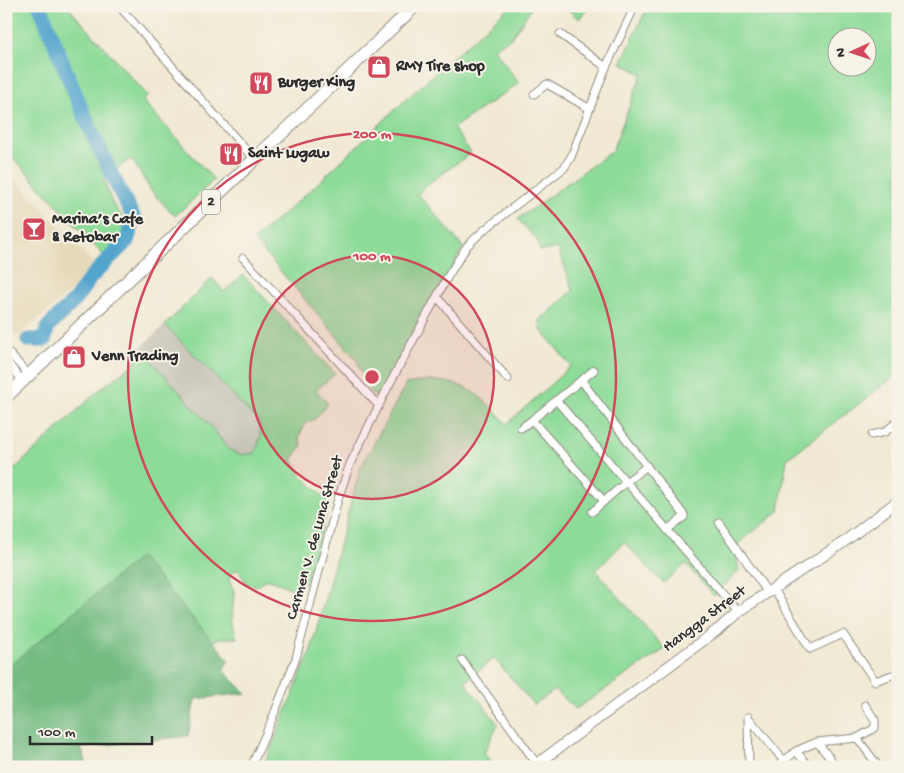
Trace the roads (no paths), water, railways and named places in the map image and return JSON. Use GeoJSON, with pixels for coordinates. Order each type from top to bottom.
{"type":"FeatureCollection","features":[{"type":"Feature","properties":{"kind":"highway","name":"2"},"geometry":{"type":"LineString","coordinates":[[6,397],[415,6]]}},
{"type":"Feature","properties":{"kind":"street"},"geometry":{"type":"LineString","coordinates":[[119,6],[255,160]]}},
{"type":"Feature","properties":{"kind":"street","name":"Carmen V. de Luna Street"},"geometry":{"type":"LineString","coordinates":[[251,767],[272,722],[296,658],[338,499],[350,464],[389,385],[448,276],[467,246],[484,230],[564,168],[572,157],[606,67],[635,6]]}},
{"type":"Feature","properties":{"kind":"street"},"geometry":{"type":"LineString","coordinates":[[560,34],[606,67]]}},
{"type":"Feature","properties":{"kind":"street"},"geometry":{"type":"LineString","coordinates":[[534,94],[546,84],[590,109]]}},
{"type":"Feature","properties":{"kind":"street"},"geometry":{"type":"LineString","coordinates":[[243,258],[379,406]]}},
{"type":"Feature","properties":{"kind":"street"},"geometry":{"type":"LineString","coordinates":[[437,297],[508,379]]}},
{"type":"Feature","properties":{"kind":"street"},"geometry":{"type":"LineString","coordinates":[[6,350],[26,378]]}},
{"type":"Feature","properties":{"kind":"street"},"geometry":{"type":"LineString","coordinates":[[6,361],[26,378]]}},
{"type":"Feature","properties":{"kind":"street"},"geometry":{"type":"LineString","coordinates":[[521,428],[594,370]]}},
{"type":"Feature","properties":{"kind":"street"},"geometry":{"type":"LineString","coordinates":[[581,380],[684,515],[684,517],[668,529]]}},
{"type":"Feature","properties":{"kind":"street"},"geometry":{"type":"LineString","coordinates":[[556,400],[738,612]]}},
{"type":"Feature","properties":{"kind":"street"},"geometry":{"type":"LineString","coordinates":[[532,420],[604,501]]}},
{"type":"Feature","properties":{"kind":"street"},"geometry":{"type":"LineString","coordinates":[[872,435],[885,432],[898,421]]}},
{"type":"Feature","properties":{"kind":"street"},"geometry":{"type":"LineString","coordinates":[[592,512],[647,466]]}},
{"type":"Feature","properties":{"kind":"street","name":"Hangga Street"},"geometry":{"type":"LineString","coordinates":[[535,765],[720,628],[738,612],[841,544],[898,501]]}},
{"type":"Feature","properties":{"kind":"street"},"geometry":{"type":"LineString","coordinates":[[718,522],[771,591],[810,649],[843,634],[875,681],[898,673]]}},
{"type":"Feature","properties":{"kind":"street"},"geometry":{"type":"LineString","coordinates":[[462,660],[535,765]]}},
{"type":"Feature","properties":{"kind":"street"},"geometry":{"type":"LineString","coordinates":[[777,767],[796,751],[817,742],[858,738],[875,728],[876,724],[865,706]]}},
{"type":"Feature","properties":{"kind":"street"},"geometry":{"type":"LineString","coordinates":[[749,767],[748,717],[784,761]]}},
{"type":"Feature","properties":{"kind":"street"},"geometry":{"type":"LineString","coordinates":[[858,738],[880,767]]}},
{"type":"Feature","properties":{"kind":"street"},"geometry":{"type":"LineString","coordinates":[[817,742],[838,767]]}},
{"type":"Feature","properties":{"kind":"street"},"geometry":{"type":"LineString","coordinates":[[796,751],[809,767]]}},
{"type":"Feature","properties":{"kind":"waterway"},"geometry":{"type":"LineString","coordinates":[[28,340],[44,340],[48,327],[74,301],[91,277],[127,241],[134,218],[95,140],[40,6]]}},
{"type":"Feature","properties":{"kind":"place","name":"RMY Tire shop"},"geometry":{"type":"Point","coordinates":[379,67]}},
{"type":"Feature","properties":{"kind":"place","name":"Burger King"},"geometry":{"type":"Point","coordinates":[261,83]}},
{"type":"Feature","properties":{"kind":"place","name":"Saint Lugaw"},"geometry":{"type":"Point","coordinates":[231,154]}},
{"type":"Feature","properties":{"kind":"place","name":"Marina’s Cafe & Retobar"},"geometry":{"type":"Point","coordinates":[34,229]}},
{"type":"Feature","properties":{"kind":"place","name":"Venn Trading"},"geometry":{"type":"Point","coordinates":[74,357]}}]}
